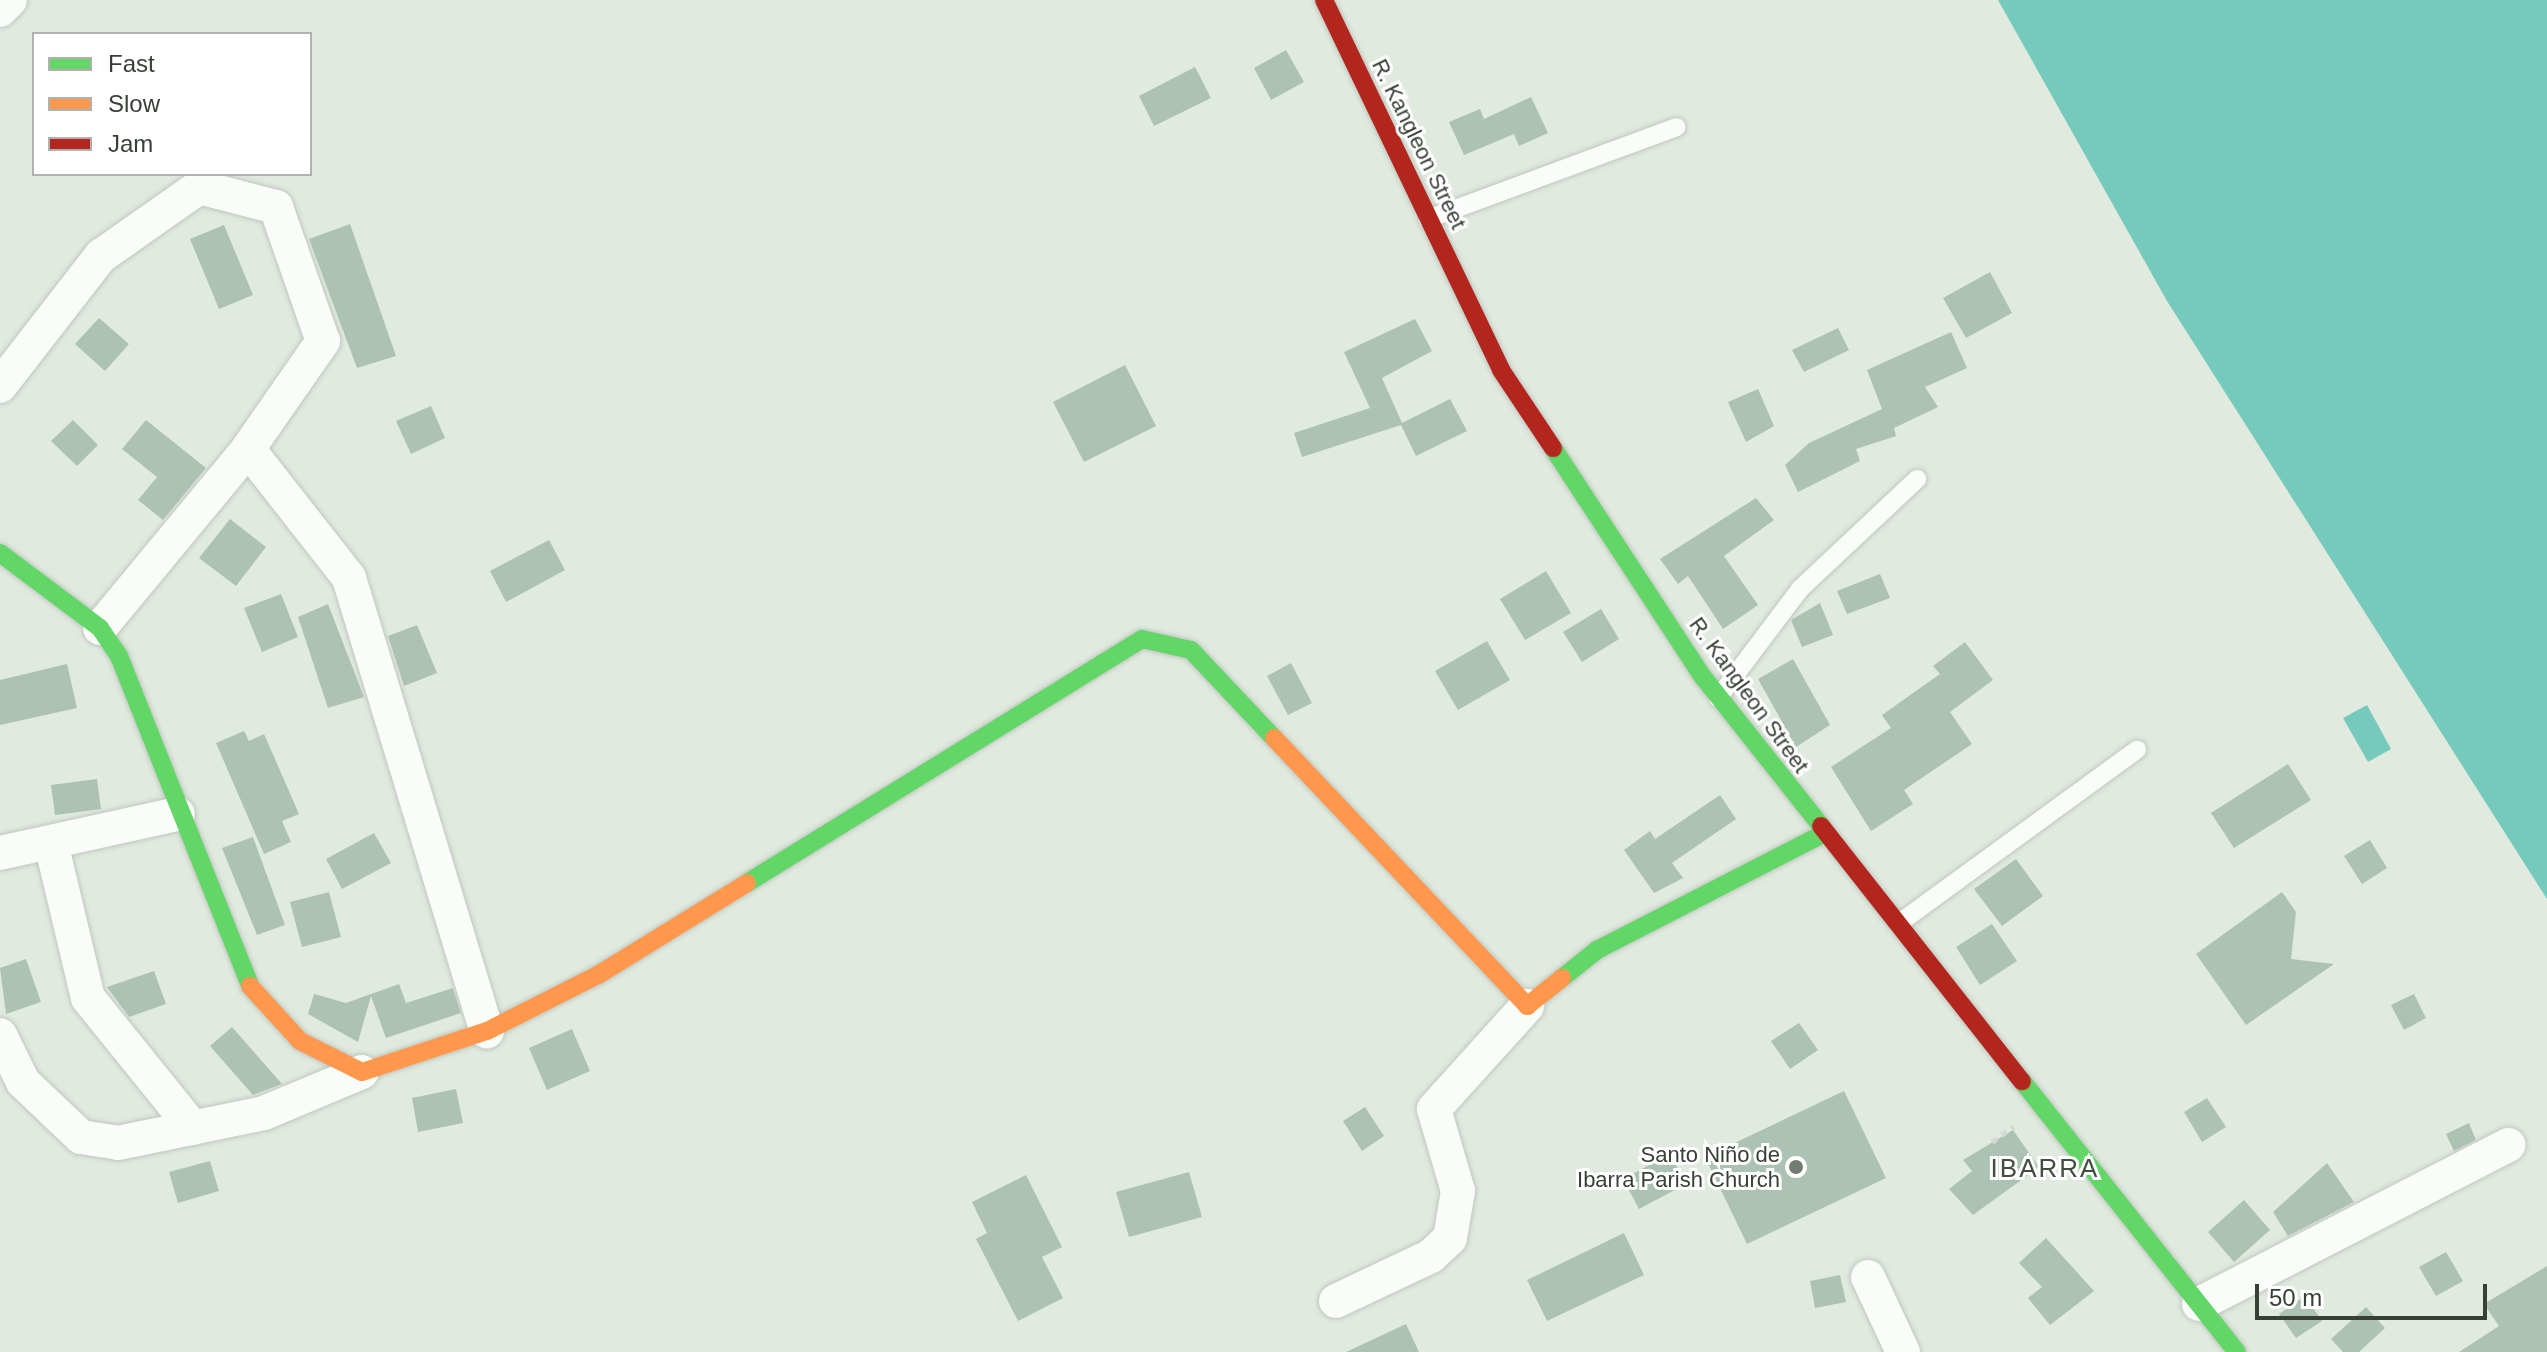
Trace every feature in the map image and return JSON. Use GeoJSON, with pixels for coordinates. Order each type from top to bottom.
{"type":"FeatureCollection","features":[{"type":"Feature","properties":{"kind":"street"},"geometry":{"type":"LineString","coordinates":[[0,10],[10,0]]}},
{"type":"Feature","properties":{"kind":"street","name":"R. Kangleon Street"},"geometry":{"type":"LineString","coordinates":[[1324,0],[1501,370],[1718,698],[2237,1352]]}},
{"type":"Feature","properties":{"kind":"street"},"geometry":{"type":"LineString","coordinates":[[0,386],[101,256],[199,187],[276,207],[323,341],[248,449],[100,628]]}},
{"type":"Feature","properties":{"kind":"street"},"geometry":{"type":"LineString","coordinates":[[248,449],[349,578],[487,1031]]}},
{"type":"Feature","properties":{"kind":"street"},"geometry":{"type":"LineString","coordinates":[[0,553],[100,628],[119,656],[178,814],[255,998],[300,1041],[362,1072]]}},
{"type":"Feature","properties":{"kind":"street"},"geometry":{"type":"LineString","coordinates":[[0,1035],[23,1082],[81,1137],[118,1143],[264,1113],[362,1072],[487,1031],[598,975],[1142,639],[1191,650],[1527,1006]]}},
{"type":"Feature","properties":{"kind":"street"},"geometry":{"type":"LineString","coordinates":[[0,853],[52,847],[178,814]]}},
{"type":"Feature","properties":{"kind":"street"},"geometry":{"type":"LineString","coordinates":[[1336,1301],[1431,1256],[1450,1238],[1458,1191],[1434,1109],[1527,1006],[1597,950],[1823,834]]}},
{"type":"Feature","properties":{"kind":"street"},"geometry":{"type":"LineString","coordinates":[[52,847],[88,998],[193,1128]]}},
{"type":"Feature","properties":{"kind":"street"},"geometry":{"type":"LineString","coordinates":[[2199,1304],[2509,1145]]}},
{"type":"Feature","properties":{"kind":"street"},"geometry":{"type":"LineString","coordinates":[[1868,1277],[1903,1352]]}},
{"type":"Feature","properties":{"kind":"lane"},"geometry":{"type":"LineString","coordinates":[[1428,219],[1677,127]]}},
{"type":"Feature","properties":{"kind":"lane"},"geometry":{"type":"LineString","coordinates":[[1718,698],[1800,589],[1917,479]]}},
{"type":"Feature","properties":{"kind":"lane"},"geometry":{"type":"LineString","coordinates":[[1896,926],[2137,750]]}},
{"type":"Feature","properties":{"kind":"path"},"geometry":{"type":"LineString","coordinates":[[1992,1142],[2013,1127]]}},
{"type":"Feature","properties":{"kind":"water"},"geometry":{"type":"Polygon","coordinates":[[[1998,0],[2547,0],[2547,899],[2167,301],[1998,0]]]}},
{"type":"Feature","properties":{"kind":"water"},"geometry":{"type":"Polygon","coordinates":[[[2367,705],[2391,749],[2368,762],[2343,718],[2367,705]]]}},
{"type":"Feature","properties":{"kind":"building"},"geometry":{"type":"Polygon","coordinates":[[[1286,50],[1304,82],[1271,100],[1254,68],[1286,50]]]}},
{"type":"Feature","properties":{"kind":"building"},"geometry":{"type":"Polygon","coordinates":[[[1195,67],[1211,98],[1154,126],[1139,96],[1195,67]]]}},
{"type":"Feature","properties":{"kind":"building"},"geometry":{"type":"Polygon","coordinates":[[[1531,97],[1548,133],[1519,146],[1514,134],[1464,155],[1449,122],[1480,109],[1484,119],[1531,97]]]}},
{"type":"Feature","properties":{"kind":"building"},"geometry":{"type":"Polygon","coordinates":[[[350,224],[396,356],[357,368],[309,239],[350,224]]]}},
{"type":"Feature","properties":{"kind":"building"},"geometry":{"type":"Polygon","coordinates":[[[224,225],[253,295],[219,309],[190,239],[224,225]]]}},
{"type":"Feature","properties":{"kind":"building"},"geometry":{"type":"Polygon","coordinates":[[[1990,272],[2012,313],[1966,338],[1943,298],[1990,272]]]}},
{"type":"Feature","properties":{"kind":"building"},"geometry":{"type":"Polygon","coordinates":[[[99,318],[129,344],[105,371],[75,344],[99,318]]]}},
{"type":"Feature","properties":{"kind":"building"},"geometry":{"type":"Polygon","coordinates":[[[1415,319],[1432,351],[1382,378],[1402,423],[1450,399],[1467,431],[1416,456],[1401,425],[1302,457],[1294,433],[1370,408],[1344,352],[1415,319]]]}},
{"type":"Feature","properties":{"kind":"building"},"geometry":{"type":"Polygon","coordinates":[[[1838,328],[1849,350],[1804,372],[1792,350],[1838,328]]]}},
{"type":"Feature","properties":{"kind":"building"},"geometry":{"type":"Polygon","coordinates":[[[1951,332],[1967,368],[1925,387],[1938,407],[1894,428],[1896,436],[1856,449],[1860,461],[1798,492],[1785,465],[1809,443],[1882,409],[1867,370],[1951,332]]]}},
{"type":"Feature","properties":{"kind":"building"},"geometry":{"type":"Polygon","coordinates":[[[1125,365],[1156,426],[1084,462],[1053,402],[1125,365]]]}},
{"type":"Feature","properties":{"kind":"building"},"geometry":{"type":"Polygon","coordinates":[[[1758,389],[1774,426],[1746,442],[1728,402],[1758,389]]]}},
{"type":"Feature","properties":{"kind":"building"},"geometry":{"type":"Polygon","coordinates":[[[431,406],[445,438],[411,454],[396,421],[431,406]]]}},
{"type":"Feature","properties":{"kind":"building"},"geometry":{"type":"Polygon","coordinates":[[[73,420],[98,445],[77,466],[51,441],[73,420]]]}},
{"type":"Feature","properties":{"kind":"building"},"geometry":{"type":"Polygon","coordinates":[[[146,420],[206,468],[163,520],[138,500],[157,477],[122,449],[146,420]]]}},
{"type":"Feature","properties":{"kind":"building"},"geometry":{"type":"Polygon","coordinates":[[[1756,498],[1774,520],[1724,556],[1758,605],[1723,629],[1688,576],[1678,584],[1660,559],[1756,498]]]}},
{"type":"Feature","properties":{"kind":"building"},"geometry":{"type":"Polygon","coordinates":[[[230,519],[266,547],[236,586],[199,558],[230,519]]]}},
{"type":"Feature","properties":{"kind":"building"},"geometry":{"type":"Polygon","coordinates":[[[549,540],[565,570],[506,602],[490,571],[549,540]]]}},
{"type":"Feature","properties":{"kind":"building"},"geometry":{"type":"Polygon","coordinates":[[[1546,571],[1571,613],[1525,640],[1500,599],[1546,571]]]}},
{"type":"Feature","properties":{"kind":"building"},"geometry":{"type":"Polygon","coordinates":[[[1880,574],[1890,598],[1847,614],[1837,591],[1880,574]]]}},
{"type":"Feature","properties":{"kind":"building"},"geometry":{"type":"Polygon","coordinates":[[[281,594],[298,637],[262,652],[244,608],[281,594]]]}},
{"type":"Feature","properties":{"kind":"building"},"geometry":{"type":"Polygon","coordinates":[[[1820,603],[1833,635],[1802,647],[1791,620],[1820,603]]]}},
{"type":"Feature","properties":{"kind":"building"},"geometry":{"type":"Polygon","coordinates":[[[328,604],[364,697],[328,708],[298,617],[328,604]]]}},
{"type":"Feature","properties":{"kind":"building"},"geometry":{"type":"Polygon","coordinates":[[[1601,609],[1619,639],[1582,662],[1563,632],[1601,609]]]}},
{"type":"Feature","properties":{"kind":"building"},"geometry":{"type":"Polygon","coordinates":[[[417,625],[437,673],[404,686],[388,636],[417,625]]]}},
{"type":"Feature","properties":{"kind":"building"},"geometry":{"type":"Polygon","coordinates":[[[1487,641],[1510,680],[1458,710],[1435,671],[1487,641]]]}},
{"type":"Feature","properties":{"kind":"building"},"geometry":{"type":"Polygon","coordinates":[[[1965,642],[1993,680],[1950,712],[1972,744],[1904,790],[1913,804],[1871,831],[1831,767],[1891,728],[1882,715],[1940,674],[1933,666],[1965,642]]]}},
{"type":"Feature","properties":{"kind":"building"},"geometry":{"type":"Polygon","coordinates":[[[1793,659],[1830,725],[1796,747],[1758,679],[1793,659]]]}},
{"type":"Feature","properties":{"kind":"building"},"geometry":{"type":"Polygon","coordinates":[[[1291,663],[1312,703],[1288,715],[1267,676],[1291,663]]]}},
{"type":"Feature","properties":{"kind":"building"},"geometry":{"type":"Polygon","coordinates":[[[67,664],[77,708],[0,725],[0,680],[67,664]]]}},
{"type":"Feature","properties":{"kind":"building"},"geometry":{"type":"Polygon","coordinates":[[[244,731],[249,741],[264,734],[299,814],[282,821],[291,842],[264,854],[216,743],[244,731]]]}},
{"type":"Feature","properties":{"kind":"building"},"geometry":{"type":"Polygon","coordinates":[[[2288,764],[2311,800],[2234,848],[2211,813],[2288,764]]]}},
{"type":"Feature","properties":{"kind":"building"},"geometry":{"type":"Polygon","coordinates":[[[97,779],[101,809],[55,815],[51,785],[97,779]]]}},
{"type":"Feature","properties":{"kind":"building"},"geometry":{"type":"Polygon","coordinates":[[[1720,795],[1736,819],[1672,863],[1683,878],[1654,893],[1624,850],[1650,831],[1655,839],[1720,795]]]}},
{"type":"Feature","properties":{"kind":"building"},"geometry":{"type":"Polygon","coordinates":[[[374,833],[391,863],[342,889],[326,859],[374,833]]]}},
{"type":"Feature","properties":{"kind":"building"},"geometry":{"type":"Polygon","coordinates":[[[253,837],[285,925],[257,935],[222,848],[253,837]]]}},
{"type":"Feature","properties":{"kind":"building"},"geometry":{"type":"Polygon","coordinates":[[[2370,840],[2387,868],[2362,884],[2344,856],[2370,840]]]}},
{"type":"Feature","properties":{"kind":"building"},"geometry":{"type":"Polygon","coordinates":[[[2016,859],[2043,896],[2002,926],[1974,889],[2016,859]]]}},
{"type":"Feature","properties":{"kind":"building"},"geometry":{"type":"Polygon","coordinates":[[[329,892],[341,937],[302,947],[290,902],[329,892]]]}},
{"type":"Feature","properties":{"kind":"building"},"geometry":{"type":"Polygon","coordinates":[[[2282,892],[2296,912],[2291,959],[2334,964],[2246,1025],[2196,954],[2282,892]]]}},
{"type":"Feature","properties":{"kind":"building"},"geometry":{"type":"Polygon","coordinates":[[[1992,924],[2017,961],[1980,985],[1956,947],[1992,924]]]}},
{"type":"Feature","properties":{"kind":"building"},"geometry":{"type":"Polygon","coordinates":[[[26,959],[41,1002],[6,1014],[0,968],[26,959]]]}},
{"type":"Feature","properties":{"kind":"building"},"geometry":{"type":"Polygon","coordinates":[[[154,971],[166,1004],[129,1017],[107,987],[154,971]]]}},
{"type":"Feature","properties":{"kind":"building"},"geometry":{"type":"Polygon","coordinates":[[[399,984],[406,1003],[453,988],[461,1013],[386,1038],[371,996],[358,1042],[308,1014],[314,994],[346,1003],[399,984]]]}},
{"type":"Feature","properties":{"kind":"building"},"geometry":{"type":"Polygon","coordinates":[[[2414,994],[2426,1018],[2404,1030],[2391,1005],[2414,994]]]}},
{"type":"Feature","properties":{"kind":"building"},"geometry":{"type":"Polygon","coordinates":[[[1799,1023],[1818,1050],[1790,1069],[1771,1041],[1799,1023]]]}},
{"type":"Feature","properties":{"kind":"building"},"geometry":{"type":"Polygon","coordinates":[[[232,1027],[282,1084],[253,1095],[210,1046],[232,1027]]]}},
{"type":"Feature","properties":{"kind":"building"},"geometry":{"type":"Polygon","coordinates":[[[572,1029],[590,1071],[547,1090],[529,1048],[572,1029]]]}},
{"type":"Feature","properties":{"kind":"building"},"geometry":{"type":"Polygon","coordinates":[[[456,1089],[463,1123],[418,1132],[412,1098],[456,1089]]]}},
{"type":"Feature","properties":{"kind":"building","name":"Santo Niño de Ibarra Parish Church"},"geometry":{"type":"Polygon","coordinates":[[[1844,1091],[1886,1178],[1747,1244],[1705,1157],[1844,1091]]]}},
{"type":"Feature","properties":{"kind":"building"},"geometry":{"type":"Polygon","coordinates":[[[2207,1098],[2226,1127],[2202,1142],[2184,1112],[2207,1098]]]}},
{"type":"Feature","properties":{"kind":"building"},"geometry":{"type":"Polygon","coordinates":[[[1365,1107],[1384,1136],[1362,1151],[1343,1121],[1365,1107]]]}},
{"type":"Feature","properties":{"kind":"building"},"geometry":{"type":"Polygon","coordinates":[[[2469,1123],[2476,1140],[2454,1151],[2446,1134],[2469,1123]]]}},
{"type":"Feature","properties":{"kind":"building"},"geometry":{"type":"Polygon","coordinates":[[[2013,1130],[2039,1167],[1973,1215],[1949,1189],[1972,1171],[1963,1160],[2013,1130]]]}},
{"type":"Feature","properties":{"kind":"building"},"geometry":{"type":"Polygon","coordinates":[[[1670,1154],[1686,1184],[1639,1209],[1623,1179],[1670,1154]]]}},
{"type":"Feature","properties":{"kind":"building"},"geometry":{"type":"Polygon","coordinates":[[[210,1161],[219,1191],[178,1203],[169,1172],[210,1161]]]}},
{"type":"Feature","properties":{"kind":"building"},"geometry":{"type":"Polygon","coordinates":[[[2327,1163],[2354,1202],[2288,1236],[2273,1212],[2327,1163]]]}},
{"type":"Feature","properties":{"kind":"building"},"geometry":{"type":"Polygon","coordinates":[[[1189,1172],[1202,1217],[1129,1237],[1116,1192],[1189,1172]]]}},
{"type":"Feature","properties":{"kind":"building"},"geometry":{"type":"Polygon","coordinates":[[[1026,1175],[1062,1247],[1042,1257],[1063,1298],[1018,1321],[976,1239],[987,1233],[972,1202],[1026,1175]]]}},
{"type":"Feature","properties":{"kind":"building"},"geometry":{"type":"Polygon","coordinates":[[[2244,1200],[2270,1230],[2234,1262],[2208,1232],[2244,1200]]]}},
{"type":"Feature","properties":{"kind":"building"},"geometry":{"type":"Polygon","coordinates":[[[1624,1233],[1644,1275],[1547,1321],[1527,1280],[1624,1233]]]}},
{"type":"Feature","properties":{"kind":"building"},"geometry":{"type":"Polygon","coordinates":[[[2046,1238],[2094,1291],[2050,1325],[2028,1298],[2042,1287],[2019,1263],[2046,1238]]]}},
{"type":"Feature","properties":{"kind":"building"},"geometry":{"type":"Polygon","coordinates":[[[2446,1252],[2463,1281],[2436,1296],[2419,1267],[2446,1252]]]}},
{"type":"Feature","properties":{"kind":"building"},"geometry":{"type":"Polygon","coordinates":[[[2547,1266],[2547,1352],[2459,1352],[2499,1326],[2484,1304],[2547,1266]]]}},
{"type":"Feature","properties":{"kind":"building"},"geometry":{"type":"Polygon","coordinates":[[[1840,1275],[1846,1302],[1815,1308],[1810,1281],[1840,1275]]]}},
{"type":"Feature","properties":{"kind":"building"},"geometry":{"type":"Polygon","coordinates":[[[2305,1296],[2322,1321],[2296,1338],[2279,1314],[2305,1296]]]}},
{"type":"Feature","properties":{"kind":"building"},"geometry":{"type":"Polygon","coordinates":[[[2366,1307],[2385,1328],[2359,1352],[2343,1352],[2331,1339],[2366,1307]]]}},
{"type":"Feature","properties":{"kind":"building"},"geometry":{"type":"Polygon","coordinates":[[[1406,1324],[1419,1352],[1346,1352],[1406,1324]]]}},
{"type":"Feature","properties":{"kind":"traffic: fast"},"geometry":{"type":"LineString","coordinates":[[1553,448],[1703,677],[1821,826]]}},
{"type":"Feature","properties":{"kind":"traffic: fast"},"geometry":{"type":"LineString","coordinates":[[0,553],[100,628],[119,656],[250,986]]}},
{"type":"Feature","properties":{"kind":"traffic: fast"},"geometry":{"type":"LineString","coordinates":[[747,883],[1142,639],[1191,650],[1274,738]]}},
{"type":"Feature","properties":{"kind":"traffic: fast"},"geometry":{"type":"LineString","coordinates":[[1562,978],[1597,950],[1823,834]]}},
{"type":"Feature","properties":{"kind":"traffic: fast"},"geometry":{"type":"LineString","coordinates":[[2022,1081],[2237,1352]]}},
{"type":"Feature","properties":{"kind":"traffic: slow"},"geometry":{"type":"LineString","coordinates":[[1274,738],[1527,1006],[1562,978]]}},
{"type":"Feature","properties":{"kind":"traffic: slow"},"geometry":{"type":"LineString","coordinates":[[250,986],[300,1041],[362,1072],[487,1031],[598,975],[747,883]]}},
{"type":"Feature","properties":{"kind":"traffic: jam"},"geometry":{"type":"LineString","coordinates":[[1324,0],[1501,370],[1553,448]]}},
{"type":"Feature","properties":{"kind":"traffic: jam"},"geometry":{"type":"LineString","coordinates":[[1821,826],[2022,1081]]}},
{"type":"Feature","properties":{"kind":"place","name":"Santo Niño de Ibarra Parish Church"},"geometry":{"type":"Point","coordinates":[1796,1167]}},
{"type":"Feature","properties":{"kind":"district","name":"IBARRA"},"geometry":{"type":"Point","coordinates":[2045,1169]}}]}
